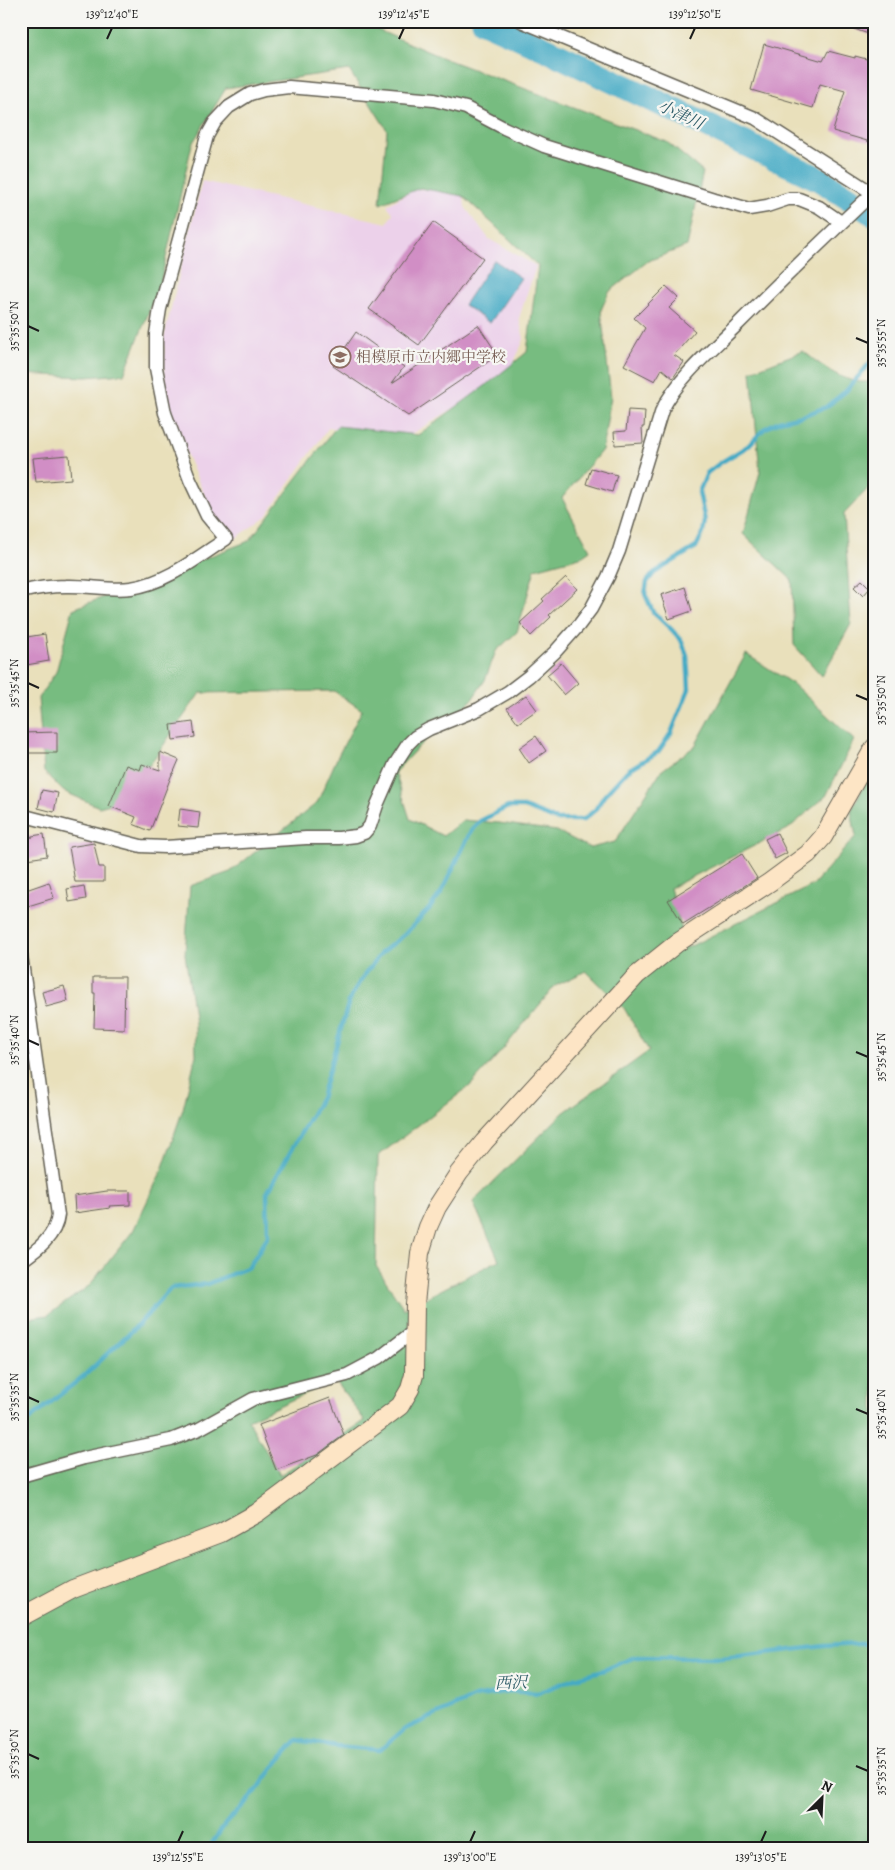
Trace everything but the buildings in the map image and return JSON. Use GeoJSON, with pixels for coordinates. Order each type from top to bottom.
{"type":"FeatureCollection","features":[{"type":"Feature","properties":{"kind":"street"},"geometry":{"type":"LineString","coordinates":[[21,815],[141,846],[153,847],[197,846],[306,838],[339,838],[364,833],[370,826],[395,764],[408,744],[429,729],[497,700],[539,667],[579,625],[602,589],[619,551],[662,410],[669,397],[706,355],[873,193],[755,118],[521,21]]}},
{"type":"Feature","properties":{"kind":"street"},"geometry":{"type":"LineString","coordinates":[[21,592],[38,588],[67,586],[116,589],[145,585],[163,578],[226,539],[207,516],[199,500],[165,413],[158,380],[155,347],[162,297],[207,136],[222,114],[250,94],[289,87],[388,95],[450,103],[476,112],[504,128],[544,146],[714,199],[749,209],[788,199],[799,199],[819,207],[841,222]]}},
{"type":"Feature","properties":{"kind":"street"},"geometry":{"type":"LineString","coordinates":[[21,1616],[73,1589],[221,1533],[278,1499],[400,1406],[407,1396],[414,1375],[414,1331],[418,1268],[424,1239],[444,1195],[465,1166],[637,975],[677,943],[770,882],[812,850],[823,837],[874,748]]}},
{"type":"Feature","properties":{"kind":"street"},"geometry":{"type":"LineString","coordinates":[[21,955],[58,1215],[51,1235],[21,1262]]}},
{"type":"Feature","properties":{"kind":"street"},"geometry":{"type":"LineString","coordinates":[[21,1476],[69,1462],[171,1440],[199,1429],[253,1399],[338,1377],[364,1368],[414,1331]]}},
{"type":"Feature","properties":{"kind":"shaded area","name":"相模原市立内郷中学校"},"geometry":{"type":"Polygon","coordinates":[[[202,181],[387,223],[393,213],[387,205],[415,189],[463,191],[465,207],[489,239],[536,266],[519,318],[524,339],[509,374],[410,435],[378,439],[329,427],[266,516],[231,542],[212,513],[165,404],[164,337],[202,181]]]}},
{"type":"Feature","properties":{"kind":"green space"},"geometry":{"type":"Polygon","coordinates":[[[21,21],[357,21],[443,58],[667,142],[703,172],[687,246],[648,261],[609,292],[601,310],[611,397],[602,450],[562,498],[590,550],[580,557],[535,569],[517,632],[496,651],[485,680],[471,701],[419,746],[395,772],[410,819],[443,836],[463,820],[557,831],[590,848],[615,842],[661,771],[695,746],[746,654],[793,684],[854,740],[826,796],[788,829],[670,888],[687,948],[813,885],[856,836],[851,811],[874,766],[874,1849],[21,1849],[21,1319],[48,1315],[89,1286],[133,1231],[162,1170],[183,1109],[196,1055],[195,1023],[185,954],[190,886],[230,872],[317,803],[338,756],[362,710],[334,691],[200,693],[125,800],[99,807],[63,791],[44,772],[38,698],[56,672],[73,609],[249,541],[337,426],[418,435],[489,383],[527,352],[538,266],[463,196],[420,188],[380,204],[387,130],[349,70],[226,88],[192,144],[160,284],[124,374],[86,377],[21,374],[21,21]],[[586,971],[555,986],[471,1085],[378,1156],[376,1266],[404,1309],[499,1260],[473,1202],[563,1113],[649,1051],[624,1008],[586,971]],[[335,1380],[248,1420],[280,1475],[365,1421],[335,1380]]]}},
{"type":"Feature","properties":{"kind":"green space"},"geometry":{"type":"Polygon","coordinates":[[[803,351],[827,369],[845,378],[864,382],[874,381],[874,482],[844,514],[851,624],[822,676],[794,645],[792,580],[743,534],[760,472],[751,371],[803,351]]]}},
{"type":"Feature","properties":{"kind":"water"},"geometry":{"type":"Polygon","coordinates":[[[494,260],[521,278],[490,323],[464,305],[494,260]]]}},
{"type":"Feature","properties":{"kind":"waterway","name":"小津川"},"geometry":{"type":"LineString","coordinates":[[484,21],[819,179],[874,214]]}},
{"type":"Feature","properties":{"kind":"waterway","name":"小津川"},"geometry":{"type":"LineString","coordinates":[[548,44],[548,50]]}},
{"type":"Feature","properties":{"kind":"waterway"},"geometry":{"type":"LineString","coordinates":[[21,1413],[30,1419],[86,1374],[139,1324],[171,1288],[207,1284],[249,1267],[268,1236],[267,1193],[321,1098],[349,1001],[360,981],[381,953],[403,936],[429,909],[441,893],[471,831],[480,821],[508,807],[524,807],[557,820],[583,820],[595,810],[604,796],[628,770],[658,752],[671,733],[689,689],[687,655],[681,640],[653,612],[645,594],[647,582],[654,573],[696,547],[703,533],[705,521],[699,492],[707,473],[748,446],[764,429],[779,421],[802,416],[826,407],[846,391],[874,358]]}},
{"type":"Feature","properties":{"kind":"waterway","name":"西沢"},"geometry":{"type":"LineString","coordinates":[[208,1849],[226,1823],[254,1794],[297,1740],[380,1750],[405,1729],[475,1697],[508,1691],[538,1693],[635,1657],[722,1658],[825,1646],[874,1643]]}},
{"type":"Feature","properties":{"kind":"place","name":"相模原市立内郷中学校"},"geometry":{"type":"Point","coordinates":[340,357]}}]}
